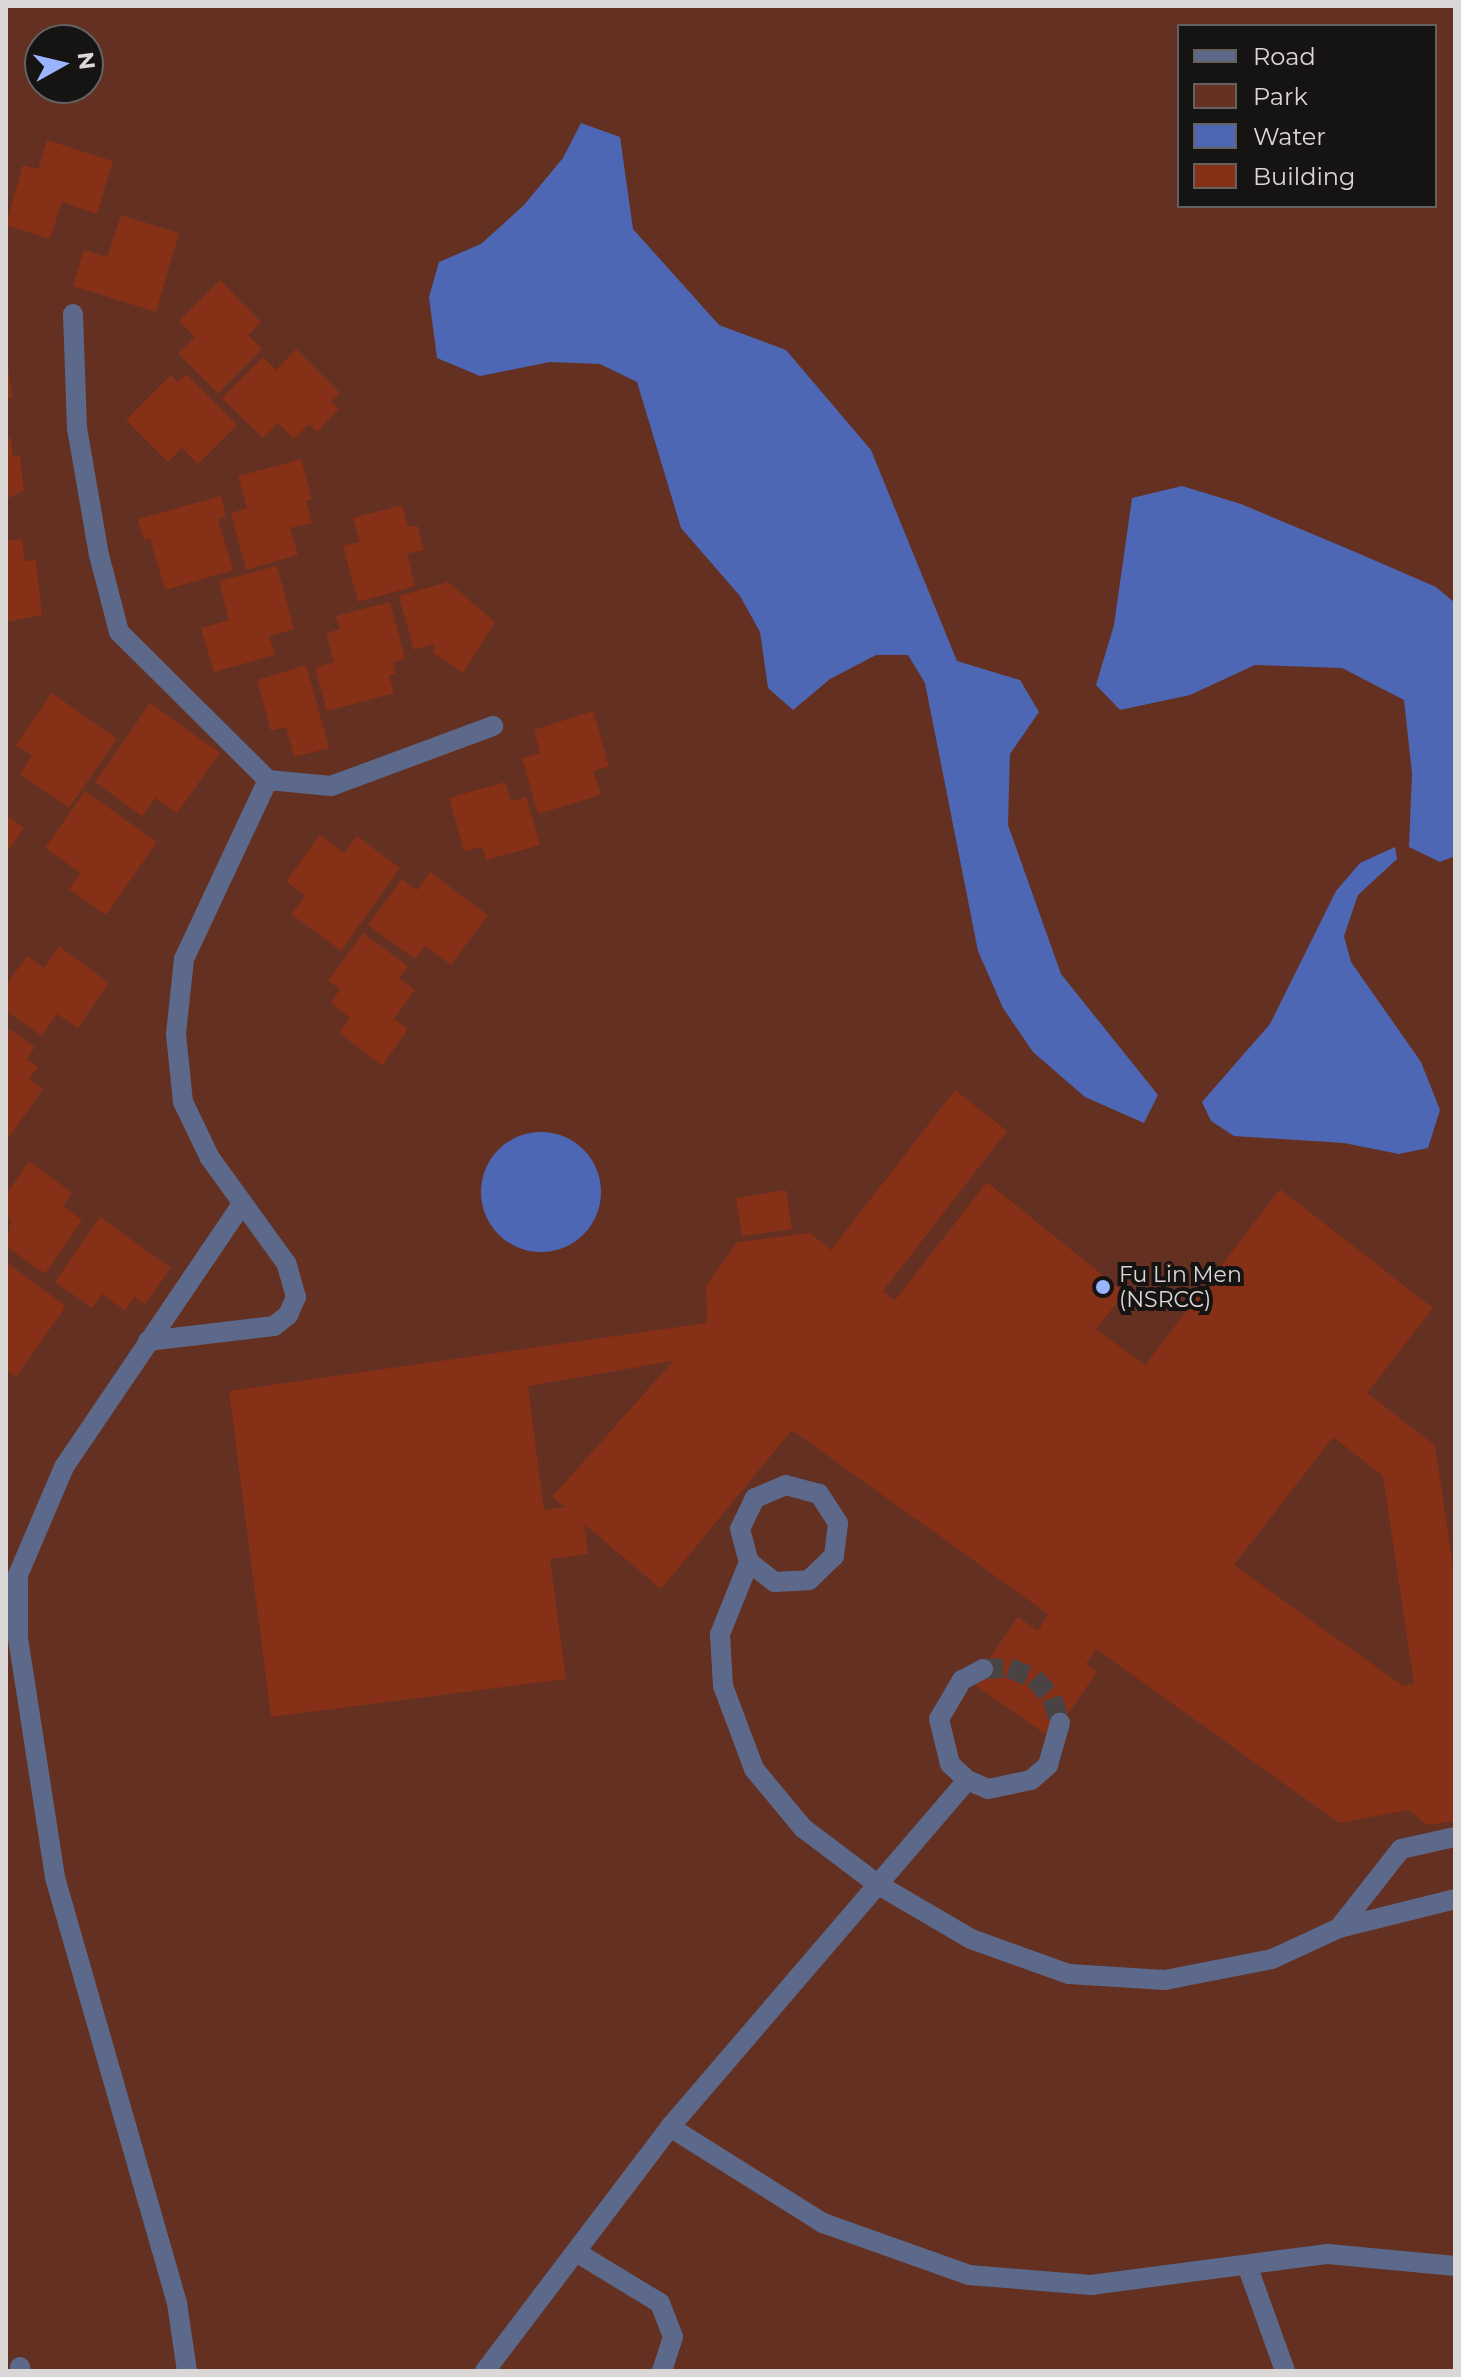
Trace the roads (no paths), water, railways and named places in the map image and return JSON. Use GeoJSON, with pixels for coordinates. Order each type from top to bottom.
{"type":"FeatureCollection","features":[{"type":"Feature","properties":{"kind":"lane"},"geometry":{"type":"LineString","coordinates":[[73,314],[77,428],[99,555],[119,632],[268,780],[331,786],[493,726]]}},
{"type":"Feature","properties":{"kind":"lane"},"geometry":{"type":"LineString","coordinates":[[148,1341],[247,1333],[274,1326],[288,1315],[296,1297],[295,1282],[210,1158],[183,1102],[176,1034],[184,959],[268,780]]}},
{"type":"Feature","properties":{"kind":"lane"},"geometry":{"type":"LineString","coordinates":[[187,2371],[177,2303],[55,1877],[18,1638],[23,1558],[64,1467],[242,1204]]}},
{"type":"Feature","properties":{"kind":"lane"},"geometry":{"type":"LineString","coordinates":[[749,1562],[775,1582],[809,1580],[834,1556],[838,1523],[819,1494],[786,1485],[755,1498],[740,1529],[749,1562],[720,1634],[723,1686],[754,1769],[803,1828],[877,1884],[971,1939],[1069,1974],[1165,1980],[1272,1959],[1339,1928],[1455,1899]]}},
{"type":"Feature","properties":{"kind":"lane"},"geometry":{"type":"LineString","coordinates":[[983,1669],[962,1680],[939,1719],[950,1764],[967,1780],[988,1789],[1031,1780],[1048,1765],[1060,1723]]}},
{"type":"Feature","properties":{"kind":"lane"},"geometry":{"type":"LineString","coordinates":[[485,2371],[670,2127],[967,1780]]}},
{"type":"Feature","properties":{"kind":"lane"},"geometry":{"type":"LineString","coordinates":[[1339,1928],[1401,1849],[1455,1837]]}},
{"type":"Feature","properties":{"kind":"lane"},"geometry":{"type":"LineString","coordinates":[[670,2127],[823,2223],[969,2275],[1091,2285],[1248,2268],[1328,2254],[1455,2266]]}},
{"type":"Feature","properties":{"kind":"lane"},"geometry":{"type":"LineString","coordinates":[[576,2252],[660,2303],[673,2337],[662,2371]]}},
{"type":"Feature","properties":{"kind":"lane"},"geometry":{"type":"LineString","coordinates":[[1248,2268],[1285,2371]]}},
{"type":"Feature","properties":{"kind":"water"},"geometry":{"type":"Polygon","coordinates":[[[581,123],[620,137],[633,229],[719,325],[786,350],[871,450],[957,661],[1020,680],[1039,712],[1010,754],[1008,825],[1061,974],[1158,1095],[1144,1123],[1085,1097],[1033,1052],[1003,1008],[978,951],[925,683],[908,655],[876,655],[830,679],[793,710],[768,688],[760,632],[740,596],[681,528],[637,382],[600,364],[550,362],[480,376],[437,358],[429,297],[439,262],[481,244],[524,205],[563,158],[581,123]]]}},
{"type":"Feature","properties":{"kind":"water"},"geometry":{"type":"Polygon","coordinates":[[[1182,486],[1241,504],[1353,551],[1436,587],[1455,603],[1455,856],[1440,862],[1409,847],[1412,773],[1404,700],[1342,668],[1255,665],[1190,695],[1120,710],[1096,685],[1114,625],[1132,498],[1182,486]]]}},
{"type":"Feature","properties":{"kind":"water"},"geometry":{"type":"Polygon","coordinates":[[[1395,847],[1397,859],[1358,895],[1344,936],[1351,962],[1421,1062],[1440,1110],[1428,1148],[1399,1154],[1344,1143],[1234,1136],[1211,1121],[1202,1102],[1270,1024],[1336,891],[1360,863],[1395,847]]]}},
{"type":"Feature","properties":{"kind":"water"},"geometry":{"type":"Polygon","coordinates":[[[541,1132],[564,1137],[583,1150],[596,1169],[601,1192],[596,1215],[583,1234],[564,1247],[541,1252],[518,1247],[499,1234],[486,1215],[481,1192],[486,1169],[499,1150],[518,1137],[541,1132]]]}},
{"type":"Feature","properties":{"kind":"tunnel"},"geometry":{"type":"LineString","coordinates":[[983,1669],[1009,1668],[1034,1678],[1052,1698],[1060,1723]]}},
{"type":"Feature","properties":{"kind":"place","name":"Fu Lin Men (NSRCC)"},"geometry":{"type":"Point","coordinates":[1103,1287]}}]}
